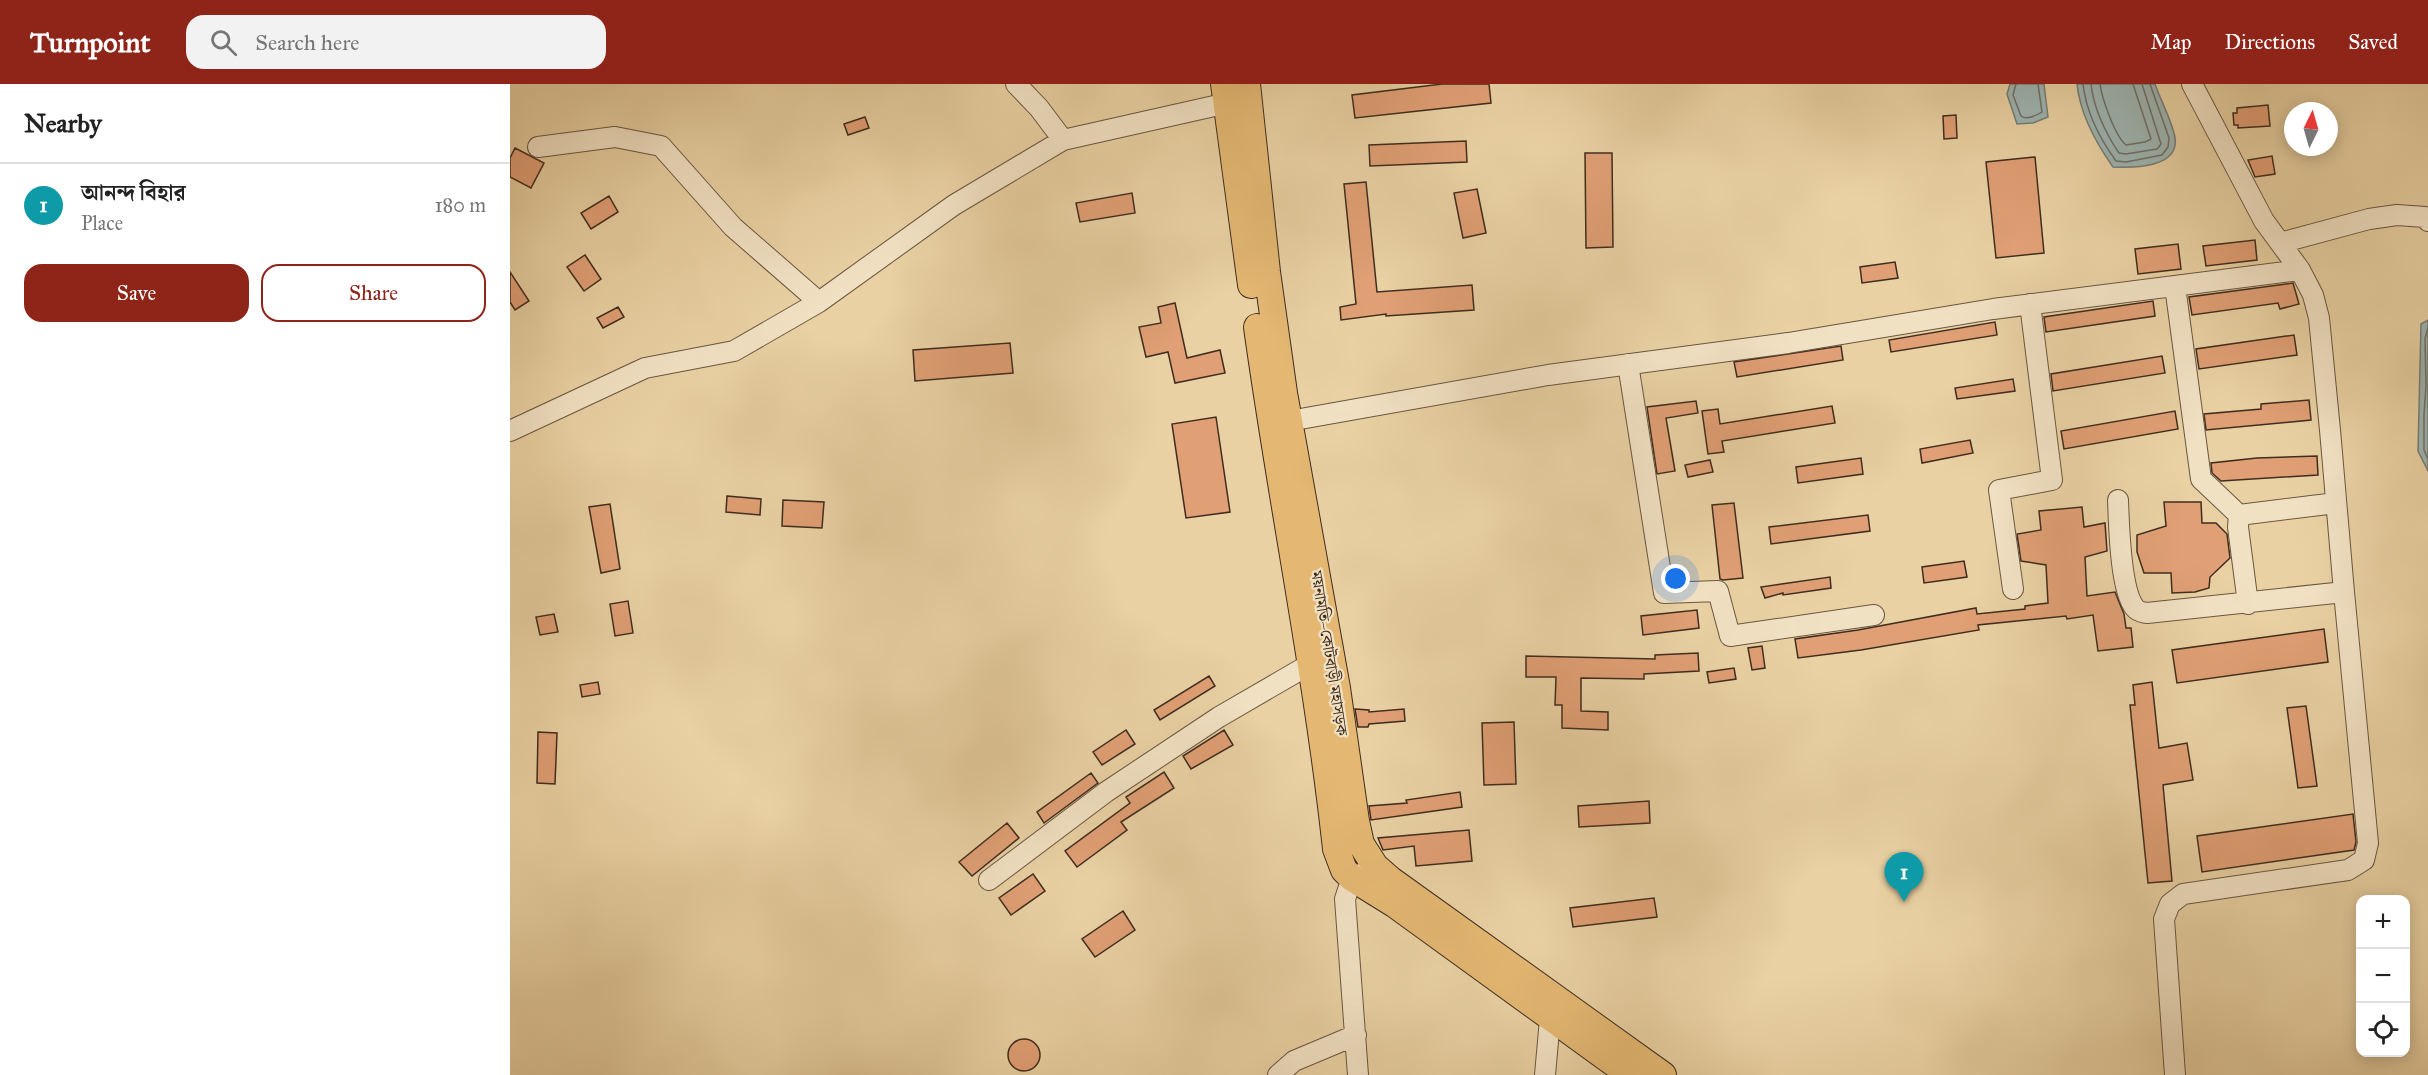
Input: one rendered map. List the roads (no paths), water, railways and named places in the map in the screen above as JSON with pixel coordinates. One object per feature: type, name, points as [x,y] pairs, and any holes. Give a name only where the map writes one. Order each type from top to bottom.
[{"type":"main road","name":"ময়নামতি–কোটবাড়ী মহাসড়ক","points":[[1236,92],[1267,272],[1289,421],[1337,688],[1361,844],[1375,866],[1391,880],[1557,1012],[1630,1075]]},
{"type":"main road","name":"ময়নামতি–কোটবাড়ী মহাসড়ক","points":[[1236,92],[1270,425],[1312,663],[1336,849],[1344,870],[1352,878],[1557,1012],[1663,1075]]},
{"type":"street","points":[[1016,84],[1039,108],[1063,140]]},
{"type":"street","points":[[2175,1075],[2164,919],[2169,904],[2183,894],[2348,870],[2364,860],[2368,843],[2319,318],[2313,295],[2300,270],[2264,220],[2192,84]]},
{"type":"street","points":[[510,431],[645,368],[734,351],[819,302],[954,205],[1063,140],[1236,92]]},
{"type":"street","points":[[538,147],[615,137],[661,146],[733,227],[819,302]]},
{"type":"street","points":[[2280,243],[2369,219],[2397,215],[2425,217],[2428,221]]},
{"type":"street","points":[[1289,421],[1548,375],[1788,343],[2031,304],[2300,270]]},
{"type":"street","points":[[2175,285],[2201,479],[2239,515]]},
{"type":"street","points":[[2013,590],[1999,490],[2052,480],[2031,304]]},
{"type":"street","points":[[1628,364],[1664,593],[1718,591],[1730,636],[1874,615]]},
{"type":"street","points":[[2118,500],[2125,585],[2133,606],[2138,611],[2148,613],[2248,604],[2344,592]]},
{"type":"street","points":[[2239,515],[2336,503]]},
{"type":"street","points":[[2239,515],[2238,527],[2248,604]]},
{"type":"street","points":[[989,880],[1106,792],[1219,717],[1312,663]]},
{"type":"street","points":[[1359,1075],[1345,899],[1352,878],[1375,866]]},
{"type":"street","points":[[1545,1075],[1557,1012]]},
{"type":"street","points":[[1278,1075],[1294,1061],[1356,1035]]},
{"type":"water","points":[[2010,84],[2044,84],[2048,117],[2033,123],[2017,124],[2007,94]]},
{"type":"water","points":[[2077,84],[2155,84],[2175,137],[2175,147],[2170,155],[2153,164],[2113,167],[2090,128]]},
{"type":"water","points":[[2428,320],[2428,471],[2418,451],[2421,324]]},
{"type":"place","name":"আনন্দ বিহার","points":[[1904,902]]}]
